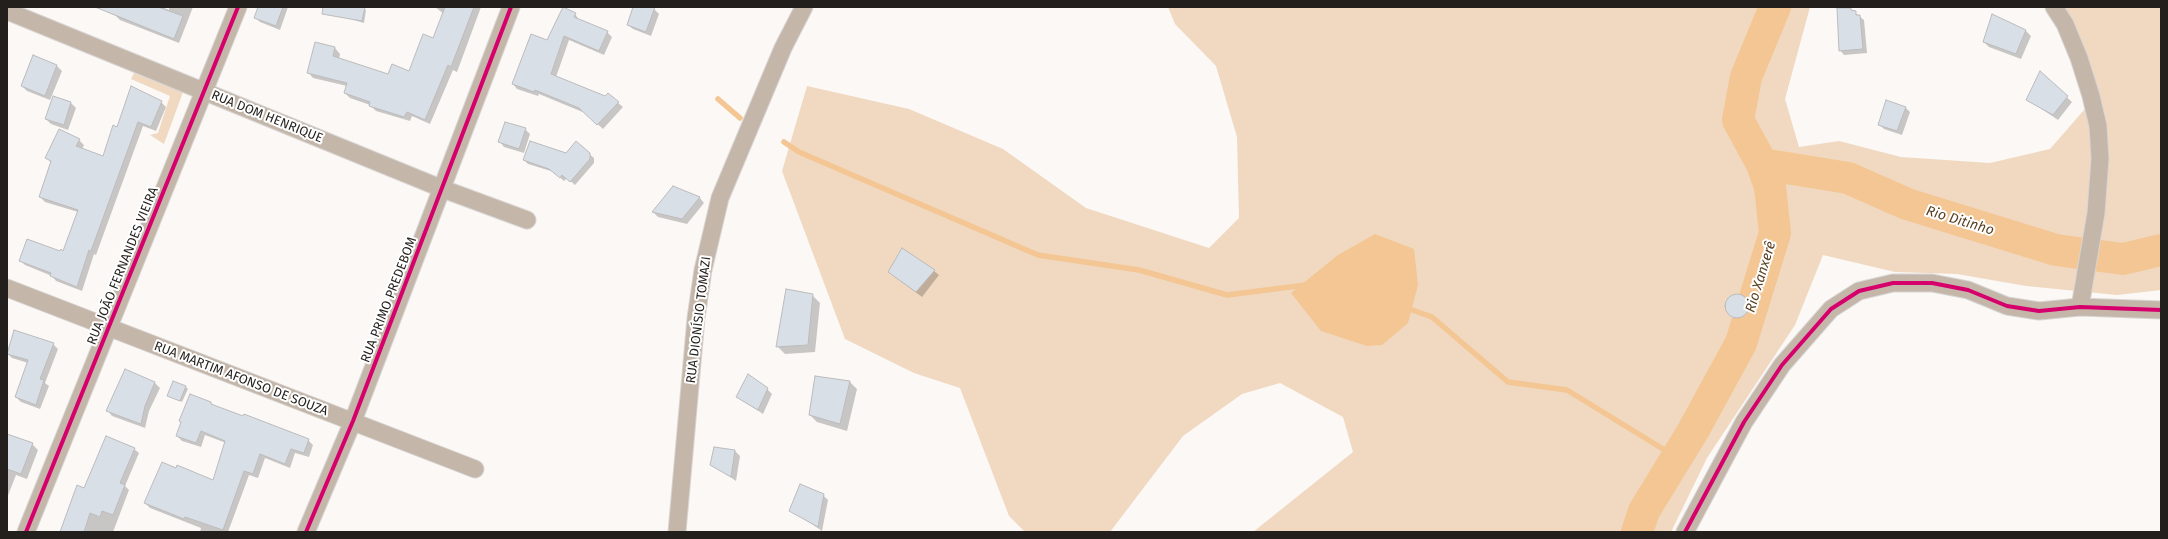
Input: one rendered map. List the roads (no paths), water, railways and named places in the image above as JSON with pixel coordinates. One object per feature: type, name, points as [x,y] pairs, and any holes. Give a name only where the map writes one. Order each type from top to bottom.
[{"type":"street","name":"RUA JOÃO FERNANDES VIEIRA","points":[[26,532],[238,7]]},
{"type":"street","name":"RUA PRIMO PREDEBOM","points":[[306,532],[353,421],[443,189],[511,7]]},
{"type":"street","name":"RUA DIONÍSIO TOMAZI","points":[[677,532],[696,318],[703,270],[720,198],[783,48],[804,7]]},
{"type":"street","points":[[2054,7],[2079,58],[2091,96],[2098,126],[2100,159],[2096,213],[2080,307]]},
{"type":"street","name":"RUA DOM HENRIQUE","points":[[7,11],[443,189],[527,220]]},
{"type":"street","points":[[1685,532],[1744,422],[1782,366],[1831,309],[1859,291],[1893,283],[1932,283],[1968,290],[2008,306],[2039,311],[2080,307],[2161,310]]},
{"type":"street","name":"RUA MARTIM AFONSO DE SOUZA","points":[[7,288],[109,329],[353,421],[475,469]]},
{"type":"waterway","name":"Rio Xanxerê","points":[[1637,532],[1644,511],[1693,431],[1741,343],[1775,233],[1770,187],[1762,164],[1738,120],[1746,77],[1775,7]]},
{"type":"waterway","points":[[718,99],[740,118]]},
{"type":"waterway","points":[[784,142],[799,152],[1038,255],[1139,270],[1227,295],[1306,285]]},
{"type":"waterway","name":"Rio Ditinho","points":[[1762,164],[1848,178],[1907,204],[2056,250],[2123,259],[2161,250]]},
{"type":"waterway","points":[[1404,307],[1432,317],[1508,382],[1567,390],[1676,457]]}]
